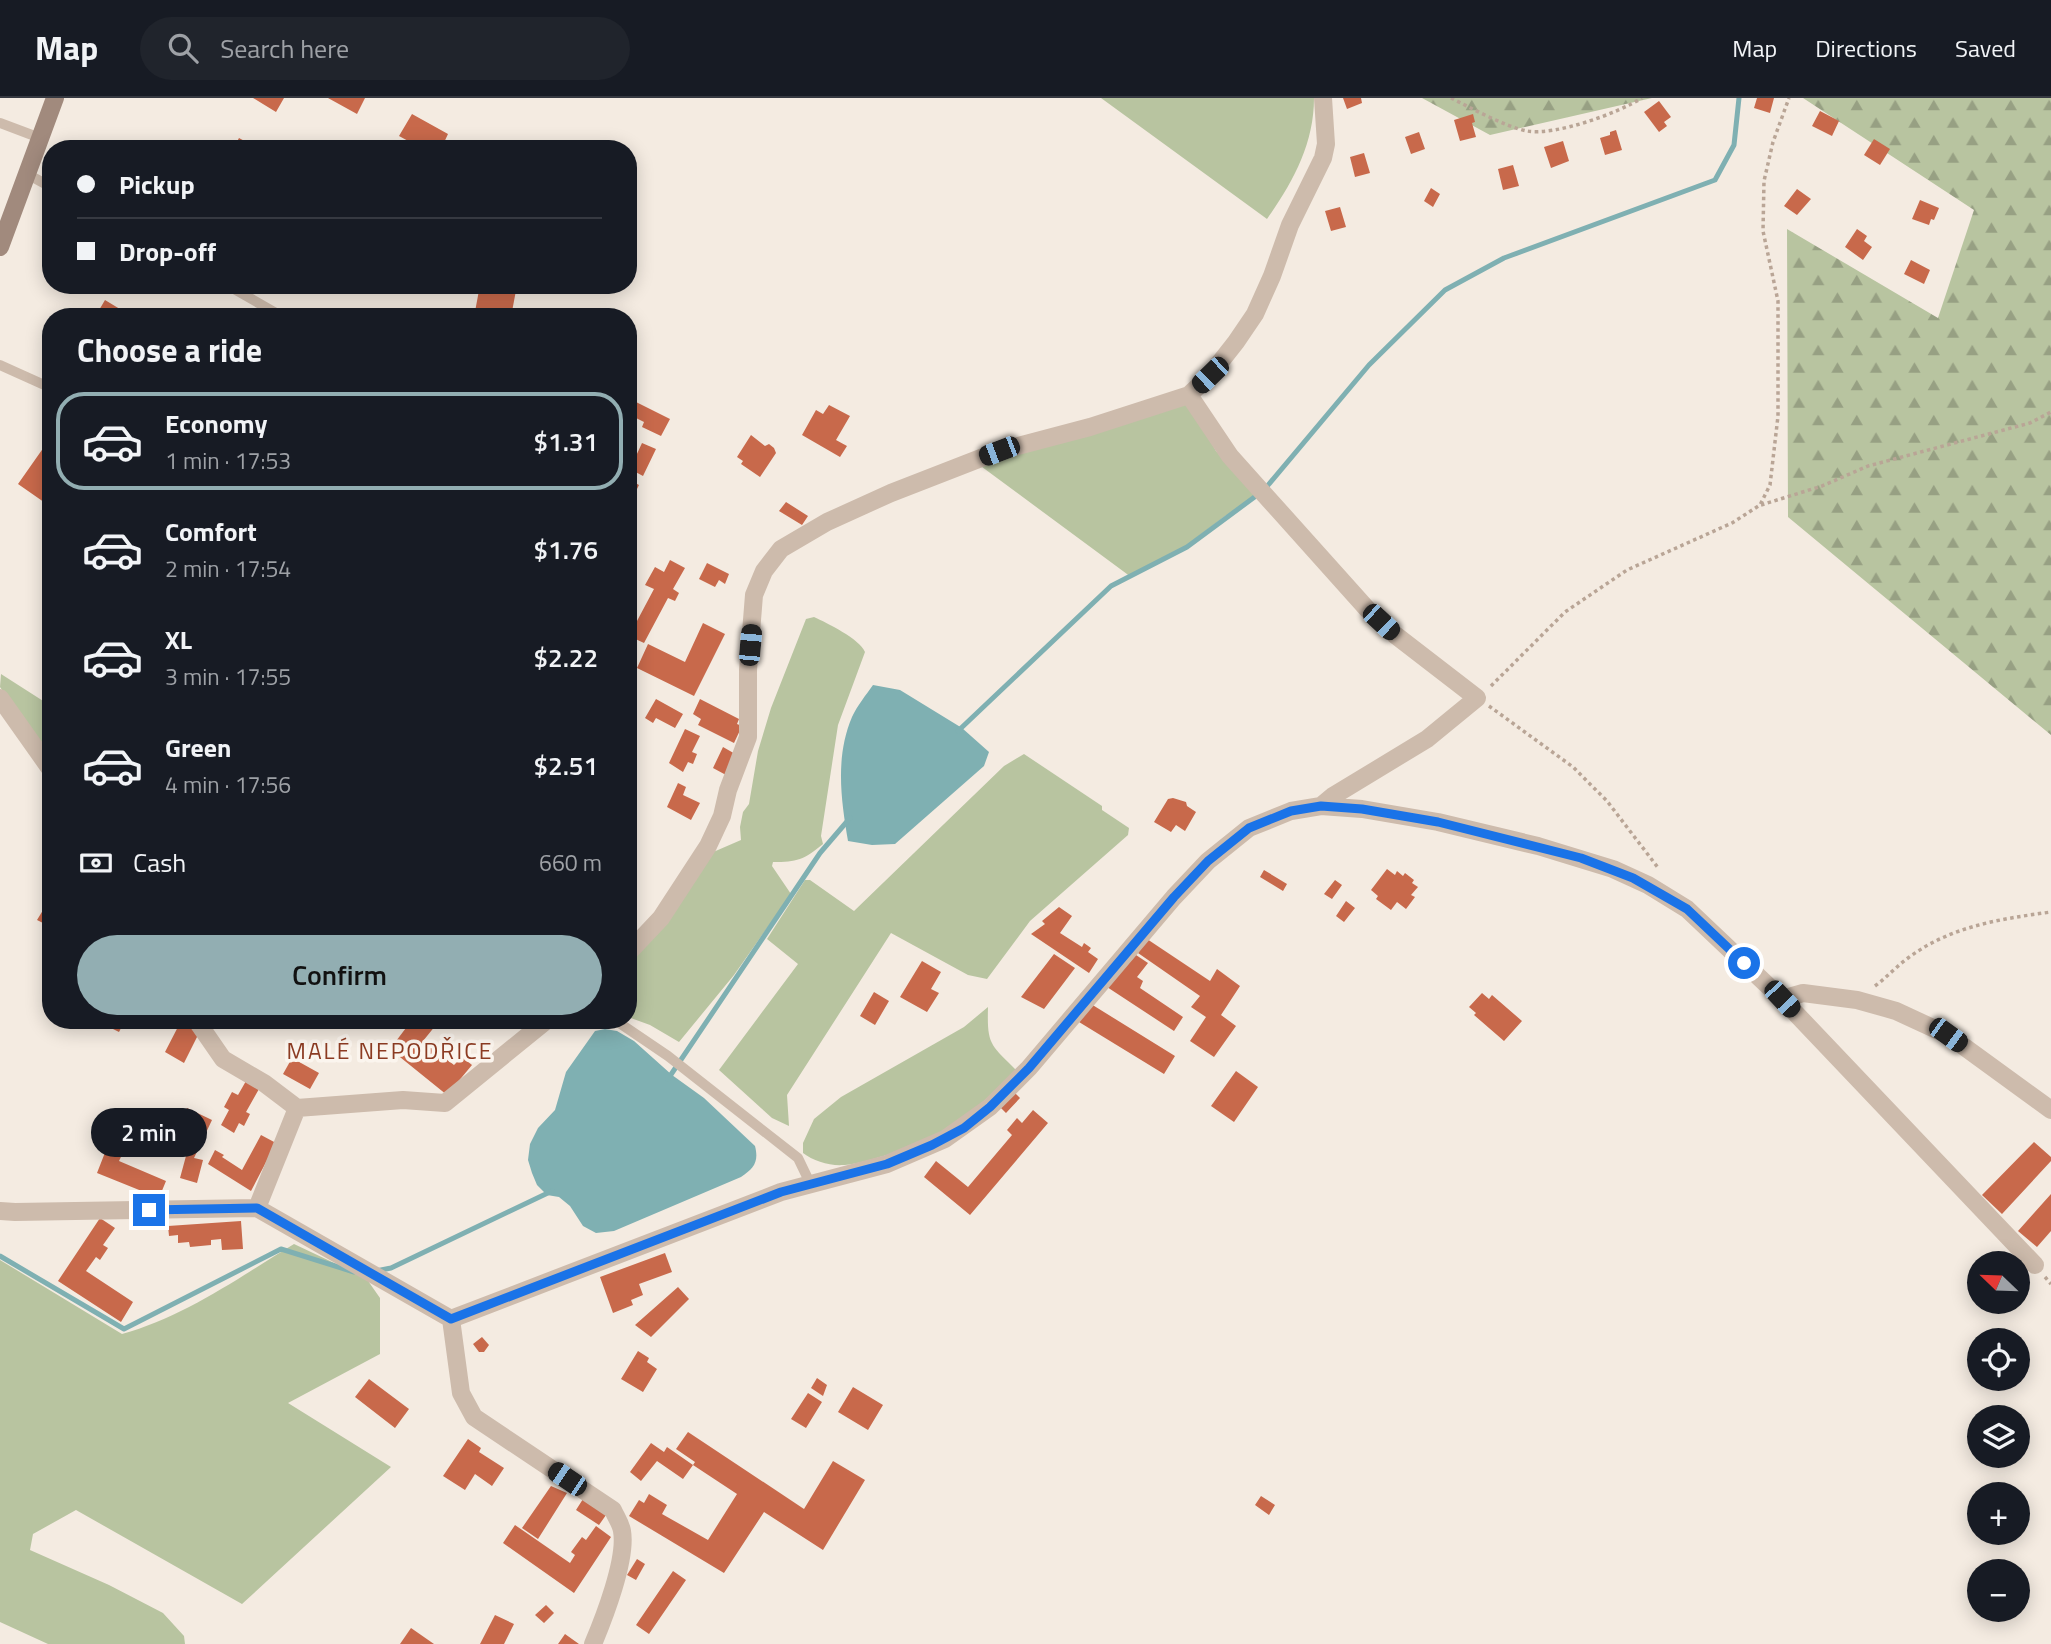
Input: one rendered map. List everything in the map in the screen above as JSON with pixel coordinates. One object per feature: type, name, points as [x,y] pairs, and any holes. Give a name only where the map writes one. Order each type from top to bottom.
[{"type":"main road","points":[[0,247],[55,98]]},
{"type":"street","points":[[637,943],[661,918],[708,846],[722,816],[727,790],[748,737],[748,670],[754,595],[764,571],[781,549],[848,512],[987,456],[1189,395],[1210,375],[1236,342],[1261,302],[1290,225],[1324,158],[1326,144],[1323,98]]},
{"type":"street","points":[[1189,395],[1230,456],[1361,602],[1394,634],[1477,698],[1427,739],[1321,806]]},
{"type":"street","points":[[0,698],[42,757]]},
{"type":"street","points":[[451,1319],[810,1183],[887,1164],[964,1128],[990,1107],[1029,1068],[1174,897],[1208,861],[1249,828],[1291,811],[1321,806],[1362,809],[1438,822],[1538,846],[1613,869],[1640,881],[1687,909],[1782,999],[2035,1265]]},
{"type":"street","points":[[1782,999],[1803,993],[1857,1000],[1896,1011],[1948,1035],[2051,1110]]},
{"type":"street","points":[[202,1029],[223,1059],[264,1083],[297,1108],[403,1100],[445,1103],[536,1029]]},
{"type":"street","points":[[257,1208],[297,1108]]},
{"type":"street","points":[[0,1211],[15,1213],[257,1208],[451,1319]]},
{"type":"street","points":[[451,1319],[461,1393],[474,1417],[614,1510],[622,1531],[622,1556],[604,1619],[593,1644]]},
{"type":"lane","points":[[0,123],[40,138]]},
{"type":"lane","points":[[27,174],[42,182]]},
{"type":"lane","points":[[243,294],[267,308]]},
{"type":"lane","points":[[0,365],[42,384]]},
{"type":"lane","points":[[628,1029],[668,1056],[798,1158],[810,1183]]},
{"type":"path","points":[[1451,98],[1526,131],[1548,131],[1623,110],[1643,98]]},
{"type":"path","points":[[1760,505],[1770,485],[1778,416],[1778,301],[1763,231],[1764,181],[1773,142],[1788,98]]},
{"type":"path","points":[[1660,871],[1607,801],[1573,767],[1477,698],[1565,612],[1627,570],[1732,523],[1760,505],[1822,486],[1868,466],[2030,423],[2051,412]]},
{"type":"path","points":[[1857,1000],[1908,958],[1945,935],[1996,919],[2051,912]]},
{"type":"green space","points":[[1101,98],[1314,98],[1306,147],[1293,177],[1267,219]]},
{"type":"green space","points":[[1422,98],[1652,98],[1490,135]]},
{"type":"green space","points":[[1803,98],[2051,98],[2051,735],[1788,517],[1787,229],[1938,318],[1974,210]]},
{"type":"green space","points":[[1178,401],[1190,405],[1216,451],[1259,496],[1225,516],[1183,548],[1131,577],[978,464]]},
{"type":"green space","points":[[814,617],[835,627],[865,652],[838,725],[821,836],[823,844],[800,859],[773,862],[772,866],[791,894],[734,975],[679,1042],[637,1020],[637,954],[662,927],[711,853],[741,840],[740,827],[743,812],[749,804],[758,751],[771,708],[806,619]]},
{"type":"green space","points":[[1,674],[42,700],[42,750],[0,687]]},
{"type":"green space","points":[[1024,754],[1102,806],[1102,810],[1129,828],[1128,835],[1030,921],[987,979],[968,975],[891,933],[787,1095],[789,1126],[772,1118],[719,1070],[798,964],[767,939],[805,880],[810,880],[854,911],[1004,766]]},
{"type":"green space","points":[[988,1007],[988,1029],[992,1043],[1016,1070],[965,1117],[926,1141],[852,1164],[833,1165],[817,1161],[803,1153],[803,1143],[814,1119],[841,1097],[964,1027]]},
{"type":"green space","points":[[294,1244],[366,1278],[380,1298],[380,1354],[288,1403],[391,1467],[242,1604],[76,1510],[33,1534],[30,1550],[109,1585],[163,1613],[184,1636],[185,1644],[48,1644],[0,1622],[0,1260],[122,1334],[145,1327],[189,1307]]},
{"type":"water","points":[[873,685],[900,690],[962,728],[989,752],[984,766],[895,844],[872,845],[848,841],[843,810],[843,747],[854,713]]},
{"type":"water","points":[[595,1031],[617,1031],[634,1041],[672,1075],[704,1098],[755,1146],[756,1160],[741,1177],[614,1231],[596,1233],[583,1226],[570,1206],[559,1197],[547,1195],[537,1185],[528,1160],[530,1144],[538,1128],[555,1110],[566,1072]]},
{"type":"building","points":[[253,98],[284,98],[276,112]]},
{"type":"building","points":[[328,98],[365,98],[357,114]]},
{"type":"building","points":[[1343,98],[1361,98],[1362,103],[1347,109]]},
{"type":"building","points":[[1757,98],[1774,98],[1770,113],[1754,108]]},
{"type":"building","points":[[1659,101],[1671,117],[1664,122],[1667,126],[1659,132],[1644,112]]},
{"type":"building","points":[[1820,111],[1839,121],[1832,136],[1812,126]]},
{"type":"building","points":[[412,114],[448,134],[445,140],[406,140],[399,136]]},
{"type":"building","points":[[1473,114],[1475,122],[1472,123],[1476,137],[1460,141],[1454,120]]},
{"type":"building","points":[[1616,130],[1622,150],[1605,155],[1600,138]]},
{"type":"building","points":[[1419,132],[1425,149],[1411,154],[1405,137]]},
{"type":"building","points":[[1874,139],[1890,149],[1880,165],[1864,155]]},
{"type":"building","points":[[1563,141],[1569,161],[1551,168],[1544,147]]},
{"type":"building","points":[[1364,153],[1370,173],[1355,177],[1350,157]]},
{"type":"building","points":[[1513,165],[1519,186],[1503,190],[1498,169]]},
{"type":"building","points":[[1431,188],[1440,194],[1433,207],[1424,201]]},
{"type":"building","points":[[1797,189],[1811,199],[1797,215],[1784,206]]},
{"type":"building","points":[[1920,200],[1939,208],[1929,225],[1912,219]]},
{"type":"building","points":[[1340,207],[1346,227],[1331,231],[1325,211]]},
{"type":"building","points":[[1857,229],[1867,236],[1864,241],[1872,247],[1863,260],[1845,247]]},
{"type":"building","points":[[1911,260],[1930,270],[1924,284],[1904,274]]},
{"type":"building","points":[[478,294],[515,294],[513,308],[476,308]]},
{"type":"building","points":[[105,300],[118,308],[100,308]]},
{"type":"building","points":[[637,402],[670,419],[661,436],[642,427],[644,422],[637,418]]},
{"type":"building","points":[[829,405],[850,416],[836,440],[847,446],[840,457],[802,435],[816,410],[823,414]]},
{"type":"building","points":[[751,435],[765,446],[769,444],[776,453],[760,477],[741,464],[743,461],[737,457]]},
{"type":"building","points":[[642,443],[656,449],[643,476],[637,473],[637,454]]},
{"type":"building","points":[[42,450],[42,501],[18,484]]},
{"type":"building","points":[[786,502],[808,516],[802,525],[779,511]]},
{"type":"building","points":[[670,560],[685,568],[673,589],[679,593],[675,601],[668,598],[644,643],[637,640],[637,621],[654,589],[645,585],[655,567],[664,572]]},
{"type":"building","points":[[707,563],[729,574],[725,584],[719,580],[715,587],[699,579]]},
{"type":"building","points":[[703,623],[725,634],[694,696],[637,668],[648,644],[685,662]]},
{"type":"building","points":[[656,699],[683,714],[675,728],[656,718],[653,723],[645,718]]},
{"type":"building","points":[[700,699],[739,719],[737,724],[742,726],[734,743],[698,725],[701,719],[693,714]]},
{"type":"building","points":[[685,729],[700,736],[692,752],[697,754],[693,764],[688,762],[683,772],[669,763]]},
{"type":"building","points":[[723,747],[737,755],[726,775],[713,768]]},
{"type":"building","points":[[678,783],[686,787],[683,795],[700,803],[691,820],[667,807]]},
{"type":"building","points":[[1168,799],[1186,802],[1187,806],[1196,812],[1185,831],[1176,825],[1171,832],[1154,822]]},
{"type":"building","points":[[1387,869],[1395,875],[1397,871],[1403,876],[1405,873],[1418,887],[1411,895],[1415,897],[1406,909],[1397,902],[1391,910],[1376,899],[1378,896],[1371,890]]},
{"type":"building","points":[[1264,870],[1287,884],[1283,891],[1260,877]]},
{"type":"building","points":[[1335,880],[1342,885],[1332,899],[1324,894]]},
{"type":"building","points":[[1346,901],[1355,908],[1344,922],[1336,916]]},
{"type":"building","points":[[1059,907],[1072,916],[1060,933],[1082,947],[1084,943],[1091,948],[1088,952],[1098,959],[1089,973],[1031,934],[1045,924],[1042,921]]},
{"type":"building","points":[[1147,939],[1210,981],[1217,969],[1240,986],[1221,1015],[1236,1026],[1214,1057],[1190,1041],[1206,1017],[1191,1007],[1200,996],[1138,953]]},
{"type":"building","points":[[1054,954],[1075,968],[1044,1009],[1021,997]]},
{"type":"building","points":[[1136,955],[1148,963],[1137,977],[1143,981],[1140,988],[1183,1017],[1174,1031],[1107,987]]},
{"type":"building","points":[[922,961],[941,972],[931,989],[939,993],[927,1012],[900,997]]},
{"type":"building","points":[[874,992],[889,1001],[875,1025],[860,1016]]},
{"type":"building","points":[[1482,993],[1489,999],[1492,995],[1522,1021],[1504,1041],[1474,1015],[1476,1013],[1469,1007]]},
{"type":"building","points":[[1091,1004],[1175,1056],[1164,1074],[1079,1022]]},
{"type":"building","points":[[177,1029],[200,1031],[184,1063],[165,1052]]},
{"type":"building","points":[[405,1029],[433,1029],[423,1041],[454,1065],[462,1057],[472,1065],[447,1095],[390,1049]]},
{"type":"building","points":[[292,1058],[319,1073],[310,1089],[283,1074]]},
{"type":"building","points":[[1236,1071],[1258,1087],[1234,1122],[1211,1106]]},
{"type":"building","points":[[246,1081],[259,1089],[246,1112],[250,1114],[244,1126],[239,1123],[234,1133],[221,1125],[229,1110],[224,1107],[232,1092],[238,1095]]},
{"type":"building","points":[[1015,1093],[1020,1098],[1006,1113],[1000,1107]]},
{"type":"building","points":[[187,1108],[212,1120],[194,1158],[203,1160],[197,1183],[180,1178],[186,1156],[166,1151]]},
{"type":"building","points":[[1033,1110],[1048,1123],[970,1215],[924,1177],[936,1161],[968,1187],[1012,1135],[1007,1130],[1017,1118],[1022,1123]]},
{"type":"building","points":[[115,1127],[131,1136],[119,1161],[166,1181],[159,1198],[97,1173]]},
{"type":"building","points":[[261,1135],[276,1143],[251,1191],[208,1164],[215,1150],[242,1170]]},
{"type":"building","points":[[2034,1142],[2051,1157],[2051,1161],[2002,1214],[1982,1195]]},
{"type":"building","points":[[2051,1194],[2051,1231],[2037,1247],[2018,1231]]},
{"type":"building","points":[[100,1218],[115,1228],[103,1245],[108,1248],[100,1260],[96,1257],[86,1271],[133,1302],[121,1322],[58,1281]]},
{"type":"building","points":[[241,1221],[243,1249],[222,1250],[221,1239],[211,1240],[211,1245],[190,1247],[189,1242],[178,1243],[178,1235],[169,1236],[168,1226]]},
{"type":"building","points":[[665,1253],[672,1272],[639,1284],[643,1295],[631,1300],[633,1305],[613,1313],[600,1277]]},
{"type":"building","points":[[678,1287],[689,1299],[651,1337],[635,1325]]},
{"type":"building","points":[[482,1337],[489,1345],[484,1352],[479,1352],[473,1344]]},
{"type":"building","points":[[638,1351],[649,1358],[647,1362],[657,1369],[643,1392],[621,1379]]},
{"type":"building","points":[[817,1378],[827,1385],[823,1396],[811,1388]]},
{"type":"building","points":[[369,1379],[409,1409],[395,1428],[355,1397]]},
{"type":"building","points":[[853,1387],[883,1405],[868,1430],[838,1412]]},
{"type":"building","points":[[808,1393],[822,1402],[806,1428],[791,1419]]},
{"type":"building","points":[[688,1432],[804,1509],[833,1461],[865,1480],[823,1550],[764,1512],[724,1573],[629,1516],[639,1500],[644,1503],[649,1494],[667,1505],[662,1514],[708,1540],[737,1494],[693,1465],[695,1462],[676,1449]]},
{"type":"building","points":[[468,1439],[481,1448],[479,1452],[504,1468],[492,1486],[475,1474],[465,1490],[443,1476]]},
{"type":"building","points":[[651,1443],[664,1452],[667,1447],[693,1465],[683,1479],[657,1461],[641,1481],[630,1472]]},
{"type":"building","points":[[551,1486],[567,1493],[538,1539],[522,1528]]},
{"type":"building","points":[[1261,1496],[1275,1505],[1269,1515],[1255,1505]]},
{"type":"building","points":[[583,1499],[606,1515],[599,1525],[576,1510]]},
{"type":"building","points":[[515,1525],[570,1563],[575,1555],[571,1552],[582,1537],[586,1540],[596,1526],[611,1537],[574,1593],[503,1543]]},
{"type":"building","points":[[637,1559],[645,1564],[636,1580],[627,1575]]},
{"type":"building","points":[[673,1571],[686,1580],[649,1634],[636,1625]]},
{"type":"building","points":[[546,1605],[554,1613],[544,1623],[535,1615]]},
{"type":"building","points":[[495,1615],[514,1624],[504,1644],[480,1644]]},
{"type":"building","points":[[411,1628],[434,1644],[400,1644]]},
{"type":"building","points":[[565,1634],[579,1644],[558,1644]]},
{"type":"waterway","points":[[958,731],[1111,586],[1187,547],[1264,490],[1369,365],[1445,290],[1504,258],[1715,180],[1734,145],[1739,98]]},
{"type":"waterway","points":[[668,1079],[820,853],[850,818]]},
{"type":"waterway","points":[[376,1271],[391,1268],[552,1191]]},
{"type":"waterway","points":[[0,1256],[124,1329],[281,1249],[354,1272]]},
{"type":"district","name":"MALÉ NEPODŘICE","points":[[390,1050]]},
{"type":"route","points":[[149,1210],[257,1208],[451,1319],[781,1192],[887,1164],[964,1128],[990,1107],[1029,1068],[1174,897],[1208,861],[1249,828],[1291,811],[1321,806],[1362,809],[1438,822],[1538,846],[1613,869],[1687,909],[1744,963]]}]
